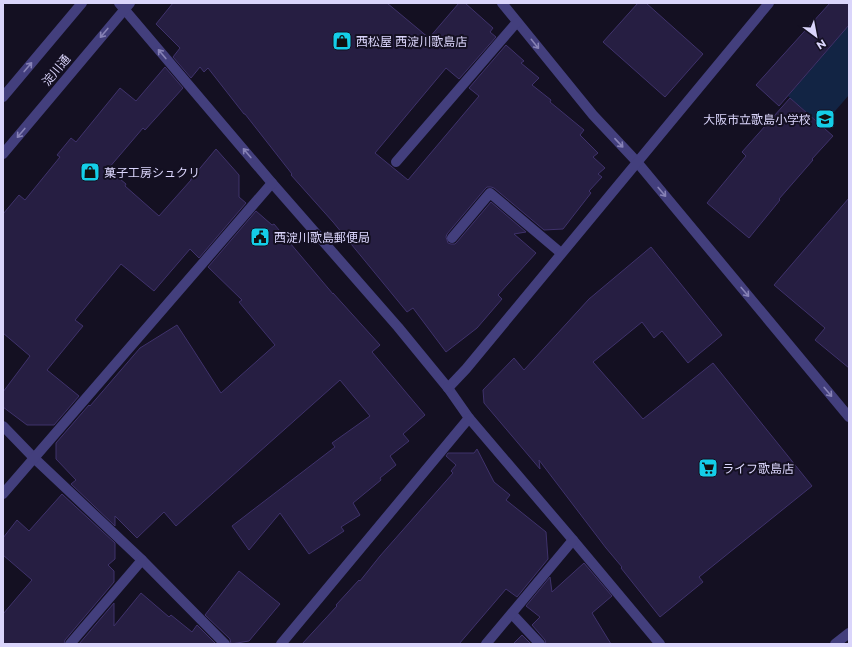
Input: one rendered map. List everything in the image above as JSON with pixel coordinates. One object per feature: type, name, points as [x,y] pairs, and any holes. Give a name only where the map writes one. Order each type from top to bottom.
[{"type":"street","name":"淀川通","points":[[3,97],[82,3]]},
{"type":"street","points":[[502,3],[593,115],[637,162],[849,417]]},
{"type":"street","points":[[448,388],[769,3]]},
{"type":"street","name":"淀川通","points":[[3,154],[124,5]]},
{"type":"street","points":[[124,5],[272,183],[398,327],[448,388],[469,418],[660,644]]},
{"type":"street","points":[[396,162],[517,22]]},
{"type":"street","points":[[3,494],[272,183]]},
{"type":"street","points":[[452,238],[490,193],[561,253]]},
{"type":"street","points":[[281,644],[469,418]]},
{"type":"street","points":[[3,426],[34,458],[142,560],[226,644]]},
{"type":"street","points":[[486,644],[573,540]]},
{"type":"street","points":[[70,644],[142,560]]},
{"type":"street","points":[[512,614],[540,644]]},
{"type":"street","points":[[835,644],[849,633]]},
{"type":"water","points":[[849,25],[849,95],[822,126],[788,96]]},
{"type":"building","points":[[173,3],[387,3],[429,38],[459,3],[465,3],[493,28],[490,32],[496,37],[459,79],[446,68],[375,153],[408,180],[479,96],[469,88],[506,45],[524,61],[521,63],[539,78],[532,85],[584,130],[580,135],[598,153],[593,157],[605,168],[598,174],[602,177],[589,191],[591,193],[563,229],[544,230],[494,188],[487,187],[485,189],[447,234],[446,237],[448,243],[455,244],[491,202],[526,232],[514,234],[536,253],[498,295],[502,299],[477,328],[446,352],[413,308],[407,312],[333,222],[291,175],[292,174],[208,68],[204,72],[200,67],[191,78],[173,57],[180,48],[156,24]]},
{"type":"building","points":[[638,3],[646,3],[703,54],[665,97],[603,42]]},
{"type":"building","points":[[830,3],[849,3],[849,25],[779,106],[756,85]]},
{"type":"building","points":[[165,67],[183,88],[145,130],[143,128],[108,169],[159,216],[216,149],[239,175],[239,197],[246,203],[199,258],[190,249],[154,291],[121,264],[75,320],[83,326],[47,370],[79,396],[54,425],[27,425],[3,407],[3,392],[30,356],[3,333],[3,214],[19,195],[25,200],[60,157],[57,155],[71,138],[76,142],[120,88],[136,101]]},
{"type":"building","points":[[790,98],[833,136],[779,199],[780,200],[749,238],[707,203],[746,156],[742,152]]},
{"type":"building","points":[[849,198],[849,368],[815,340],[825,328],[774,285]]},
{"type":"building","points":[[256,211],[272,225],[274,224],[333,294],[380,345],[372,352],[425,415],[403,434],[409,441],[390,456],[396,465],[380,478],[381,480],[353,503],[360,515],[341,527],[344,531],[309,554],[280,513],[249,550],[232,526],[335,447],[332,443],[370,416],[340,380],[176,526],[164,512],[137,538],[115,516],[115,526],[71,484],[76,480],[56,459],[56,443],[140,348],[177,325],[221,393],[275,345],[239,302],[242,300],[208,267]]},
{"type":"building","points":[[651,247],[722,335],[688,363],[662,331],[654,338],[642,322],[593,362],[643,419],[713,363],[812,486],[699,577],[703,582],[660,617],[539,460],[540,469],[484,403],[483,390],[514,358],[524,370],[589,299]]},
{"type":"building","points":[[477,449],[494,482],[510,495],[506,500],[546,532],[548,559],[517,597],[506,589],[459,644],[302,644],[359,580],[360,581],[453,473],[451,471],[456,465],[446,456],[448,453],[474,453]]},
{"type":"building","points":[[62,494],[115,543],[115,559],[108,565],[114,571],[114,582],[65,640],[64,644],[3,644],[3,614],[32,580],[3,555],[3,538],[17,520],[29,531]]},
{"type":"building","points":[[584,563],[612,596],[592,613],[611,644],[546,644],[545,640],[532,625],[540,617],[526,606],[550,577],[552,592]]},
{"type":"building","points":[[239,571],[280,604],[249,641],[231,644],[230,639],[205,615]]},
{"type":"building","points":[[141,593],[169,617],[171,615],[192,632],[197,625],[216,644],[79,644],[114,603],[114,626]]},
{"type":"building","points":[[522,635],[531,644],[513,644]]},
{"type":"place","name":"西松屋 西淀川歌島店","points":[[342,41]]},
{"type":"place","name":"大阪市立歌島小学校","points":[[825,119]]},
{"type":"place","name":"菓子工房シュクリ","points":[[90,172]]},
{"type":"place","name":"西淀川歌島郵便局","points":[[260,237]]},
{"type":"place","name":"ライフ歌島店","points":[[708,468]]}]
